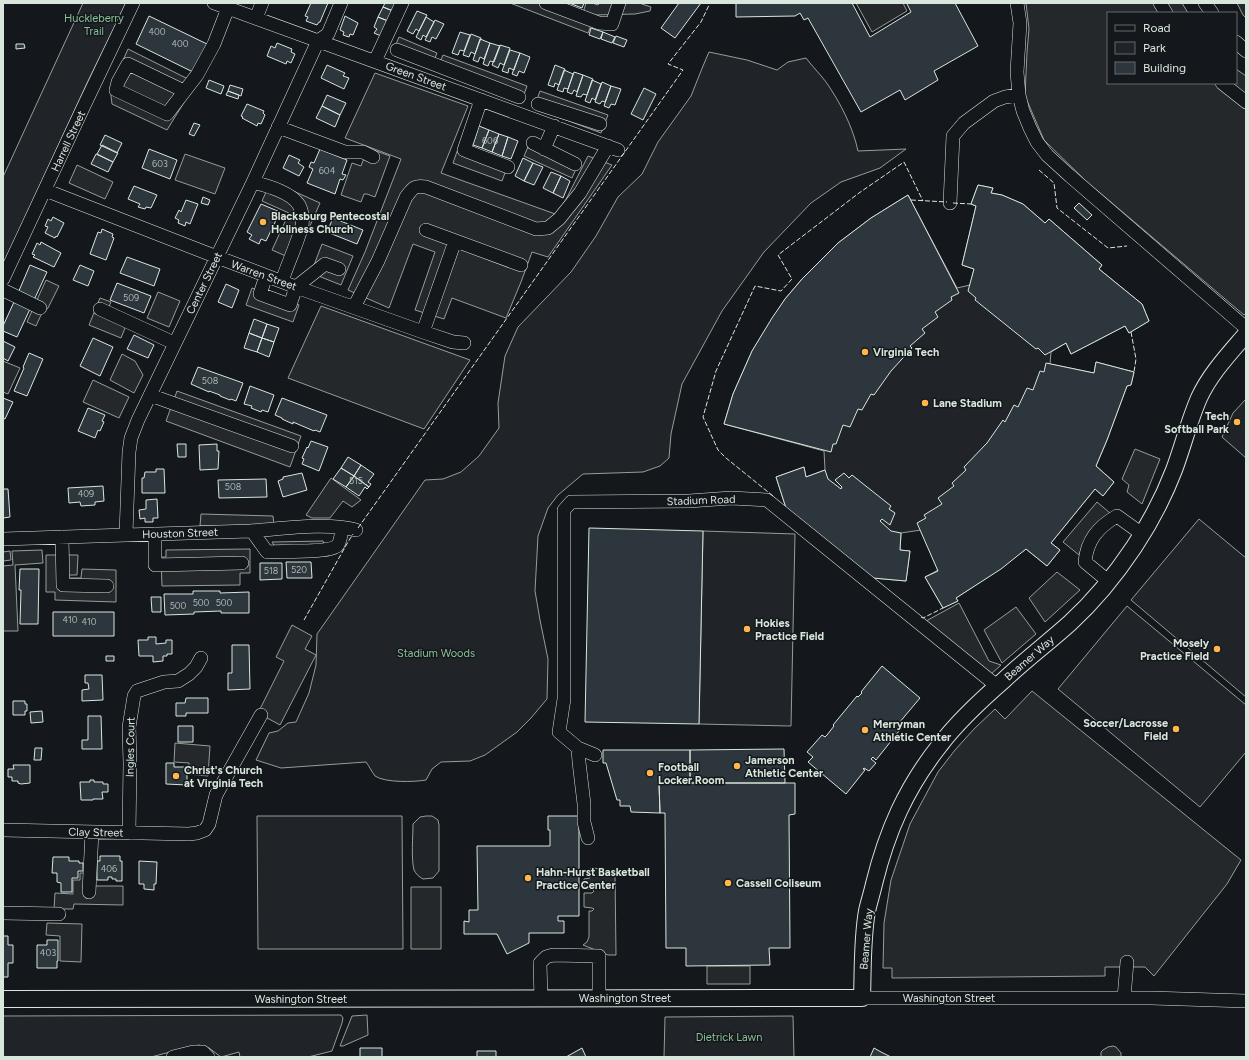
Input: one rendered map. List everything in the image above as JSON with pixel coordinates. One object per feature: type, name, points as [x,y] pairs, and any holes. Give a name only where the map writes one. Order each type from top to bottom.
[{"type":"main road","name":"Beamer Way","points":[[862,998],[867,911],[880,859],[895,818],[907,794],[940,744],[977,704],[1071,622],[1092,601],[1108,581],[1142,534],[1154,513],[1174,471],[1186,431],[1200,397],[1222,363],[1246,334]]},
{"type":"main road","name":"Washington Street","points":[[3,999],[862,998]]},
{"type":"street","name":"Harrell Street","points":[[3,279],[133,3]]},
{"type":"street","name":"Green Street","points":[[214,3],[613,148],[559,219],[548,228],[536,229],[426,187],[416,186],[406,198],[378,261],[354,307]]},
{"type":"street","points":[[256,18],[262,3]]},
{"type":"street","name":"Center Street","points":[[126,534],[128,466],[131,441],[138,420],[253,182],[318,41],[328,34],[341,3]]},
{"type":"street","points":[[375,61],[402,3]]},
{"type":"street","points":[[546,3],[599,23],[612,24],[619,3]]},
{"type":"street","points":[[1017,3],[1020,23],[1017,72],[1019,95],[1030,128],[1037,142],[1047,155],[1075,180],[1246,328]]},
{"type":"street","points":[[1160,3],[1165,12]]},
{"type":"street","points":[[1204,3],[1211,12]]},
{"type":"street","points":[[184,91],[128,64],[118,82],[116,90],[167,114],[197,75],[214,44],[228,8]]},
{"type":"street","points":[[1237,43],[1246,51]]},
{"type":"street","points":[[397,50],[518,97]]},
{"type":"street","points":[[420,78],[426,61]]},
{"type":"street","points":[[1223,84],[1246,102]]},
{"type":"street","points":[[497,88],[486,102],[464,150],[508,167]]},
{"type":"street","points":[[950,202],[953,136],[964,123],[994,101],[1005,97],[1019,95]]},
{"type":"street","points":[[538,104],[600,124]]},
{"type":"street","points":[[568,131],[573,115]]},
{"type":"street","points":[[554,126],[538,146],[575,164]]},
{"type":"street","points":[[278,127],[345,152],[363,152],[373,157]]},
{"type":"street","points":[[253,182],[290,196],[298,204],[302,213],[302,225],[282,281]]},
{"type":"street","name":"Warren Street","points":[[45,190],[296,287],[423,332],[453,342],[464,343]]},
{"type":"street","points":[[426,230],[521,265]]},
{"type":"street","points":[[423,332],[455,241]]},
{"type":"street","points":[[266,276],[260,294],[290,305],[296,287],[325,264],[339,269]]},
{"type":"street","points":[[3,290],[40,308]]},
{"type":"street","points":[[100,309],[174,343]]},
{"type":"street","points":[[150,395],[292,446]]},
{"type":"street","name":"Stadium Road","points":[[578,748],[558,732],[564,699],[564,510],[571,502],[689,501],[731,498],[767,500],[997,686]]},
{"type":"street","points":[[1108,581],[1085,562],[1091,539],[1105,523],[1116,516],[1142,534]]},
{"type":"street","name":"Houston Street","points":[[3,539],[317,527],[356,530]]},
{"type":"street","points":[[252,530],[267,552],[326,549],[337,545],[340,542],[342,528]]},
{"type":"street","points":[[155,534],[155,565],[242,563]]},
{"type":"street","points":[[62,537],[62,584],[107,586]]},
{"type":"street","name":"Ingles Court","points":[[129,833],[129,727],[134,696],[137,691],[164,682],[178,681],[189,674],[196,667],[201,658]]},
{"type":"street","name":"Clay Street","points":[[3,830],[188,834],[205,830],[209,824],[216,795],[261,715]]},
{"type":"street","points":[[588,838],[584,822],[584,804],[578,762],[578,748],[595,755]]},
{"type":"street","points":[[88,892],[92,832]]},
{"type":"street","points":[[3,913],[59,914]]},
{"type":"street","points":[[541,998],[540,963],[546,957],[553,955],[600,956],[599,998]]},
{"type":"street","points":[[1124,998],[1126,962]]},
{"type":"street","name":"Washington Street","points":[[862,998],[1189,998],[1246,1001]]},
{"type":"street","points":[[173,1057],[193,1052],[203,1052],[208,1057]]},
{"type":"green space","name":"Huckleberry Trail","points":[[83,3],[126,3],[87,83],[3,265],[3,177]]},
{"type":"green space","name":"Stadium Woods","points":[[709,52],[747,60],[777,70],[788,62],[806,58],[826,82],[841,106],[853,133],[858,151],[906,149],[880,168],[841,182],[811,203],[764,252],[722,311],[682,384],[671,434],[669,458],[660,466],[643,472],[583,474],[558,495],[548,508],[538,536],[535,591],[548,659],[547,699],[517,732],[485,755],[470,761],[441,762],[432,769],[426,780],[421,781],[386,780],[380,778],[375,776],[366,762],[281,768],[256,760],[269,733],[278,731],[288,723],[296,722],[309,693],[316,665],[317,634],[425,480],[443,479],[461,472],[479,456],[499,428],[498,403],[505,356],[518,327],[571,272],[596,236],[618,197],[642,174],[658,142],[691,96]]},
{"type":"green space","name":"Lane Stadium","points":[[978,185],[993,188],[991,193],[1002,195],[1023,204],[1045,223],[1049,219],[1102,265],[1099,269],[1142,304],[1149,321],[1129,333],[1125,326],[1071,354],[1066,343],[1051,352],[1050,364],[1094,373],[1096,362],[1134,372],[1131,385],[1127,386],[1096,466],[1114,482],[1103,496],[1095,489],[1051,543],[1060,550],[1047,566],[1026,549],[956,598],[958,601],[943,608],[925,577],[938,570],[921,530],[901,533],[900,550],[910,551],[906,581],[873,578],[786,508],[776,477],[804,467],[806,477],[825,470],[824,451],[724,424],[733,394],[752,351],[785,299],[802,279],[838,243],[871,218],[908,195],[957,288],[970,285],[974,269],[962,265],[976,206],[971,204]]},
{"type":"green space","name":"Tech Softball Park","points":[[1246,399],[1246,458],[1222,437],[1233,413]]},
{"type":"green space","name":"Mosely Practice Field","points":[[1199,519],[1246,558],[1246,697],[1131,600]]},
{"type":"green space","name":"Hokies Practice Field","points":[[703,531],[795,534],[791,726],[699,724]]},
{"type":"green space","name":"Soccer/Lacrosse Field","points":[[1127,606],[1246,705],[1246,752],[1200,807],[1058,689]]},
{"type":"green space","points":[[257,816],[402,816],[403,949],[258,949]]},
{"type":"green space","points":[[432,816],[438,820],[439,871],[433,878],[423,879],[416,873],[413,865],[413,824],[420,817]]},
{"type":"green space","points":[[341,1015],[343,1018],[342,1023],[332,1051],[308,1057],[240,1057],[239,1052],[221,1057],[209,1048],[199,1045],[151,1057],[3,1057],[3,1016]]},
{"type":"green space","points":[[367,1015],[368,1035],[340,1046],[352,1016]]},
{"type":"green space","name":"Dietrick Lawn","points":[[793,1016],[794,1057],[664,1057],[665,1017]]},
{"type":"shaded area","points":[[510,3],[556,3],[583,13],[586,3],[598,5],[600,3],[639,3],[651,7],[650,11],[635,14],[595,15],[588,33]]},
{"type":"shaded area","points":[[856,3],[903,3],[907,11],[872,32]]},
{"type":"shaded area","points":[[1026,3],[1182,3],[1187,12],[1107,12],[1107,84],[1237,84],[1237,70],[1246,76],[1246,313],[1244,315],[1086,181],[1044,140],[1025,96],[1029,29]]},
{"type":"shaded area","points":[[1237,3],[1246,3],[1246,18],[1243,15]]},
{"type":"shaded area","points":[[399,37],[437,53],[434,60],[441,60],[443,55],[527,86],[521,103],[392,54]]},
{"type":"shaded area","points":[[128,49],[196,83],[167,130],[112,104],[112,85]]},
{"type":"shaded area","points":[[375,73],[468,106],[441,173],[558,215],[588,156],[612,165],[548,257],[532,252],[506,318],[452,298],[444,319],[415,310],[435,252],[413,244],[389,308],[348,290],[365,252],[401,159],[345,138]]},
{"type":"shaded area","points":[[540,91],[608,115],[601,133],[534,108]]},
{"type":"shaded area","points":[[532,138],[580,160],[572,178],[524,156]]},
{"type":"shaded area","points":[[460,143],[509,162],[502,181],[453,163]]},
{"type":"shaded area","points":[[368,148],[390,156],[375,197],[364,194],[361,202],[341,195],[352,163],[361,166]]},
{"type":"shaded area","points":[[185,154],[225,168],[215,194],[175,180]]},
{"type":"shaded area","points":[[77,165],[113,182],[105,199],[69,183]]},
{"type":"shaded area","points":[[271,181],[320,203],[295,260],[272,250],[289,213],[262,201]]},
{"type":"shaded area","points":[[322,244],[353,256],[341,285],[311,273]]},
{"type":"shaded area","points":[[46,280],[59,286],[48,308],[41,315],[36,326],[27,322]]},
{"type":"shaded area","points":[[252,288],[299,305],[293,322],[246,305]]},
{"type":"shaded area","points":[[158,292],[180,301],[169,327],[147,318]]},
{"type":"shaded area","points":[[100,298],[111,302],[108,309],[129,318],[121,338],[89,325]]},
{"type":"shaded area","points":[[321,306],[470,360],[424,429],[288,378]]},
{"type":"shaded area","points":[[122,354],[135,361],[143,375],[134,393],[110,380]]},
{"type":"shaded area","points":[[3,361],[20,368],[8,394],[3,392]]},
{"type":"shaded area","points":[[93,380],[129,397],[119,418],[83,402]]},
{"type":"shaded area","points":[[177,391],[301,436],[290,467],[166,421]]},
{"type":"shaded area","points":[[1135,449],[1160,459],[1142,504],[1127,492],[1129,485],[1122,479]]},
{"type":"shaded area","points":[[331,478],[361,500],[352,507],[343,501],[330,518],[312,518],[306,515]]},
{"type":"shaded area","points":[[1097,502],[1110,513],[1102,519],[1082,547],[1079,555],[1063,542]]},
{"type":"shaded area","points":[[201,514],[273,516],[274,525],[200,526]]},
{"type":"shaded area","points":[[323,541],[329,556],[281,556],[272,542]]},
{"type":"shaded area","points":[[250,549],[250,573],[240,573],[240,585],[162,586],[161,557],[166,557],[166,550]]},
{"type":"shaded area","points":[[42,550],[43,563],[15,565],[18,631],[3,631],[3,566],[13,565],[12,551]]},
{"type":"shaded area","points":[[10,551],[11,560],[3,561],[3,552]]},
{"type":"shaded area","points":[[46,555],[78,555],[77,575],[69,575],[69,578],[81,578],[82,569],[116,570],[116,602],[55,600],[55,592],[46,592]]},
{"type":"shaded area","points":[[1057,572],[1080,590],[1045,622],[1029,598]]},
{"type":"shaded area","points":[[959,603],[989,661],[1001,665],[991,674],[926,621]]},
{"type":"shaded area","points":[[1016,607],[1036,634],[1002,663],[984,630]]},
{"type":"shaded area","points":[[292,625],[312,636],[305,649],[316,655],[280,725],[258,713],[284,661],[276,657]]},
{"type":"shaded area","points":[[1032,691],[1241,860],[1227,884],[1154,976],[1145,967],[1105,967],[1105,976],[892,978],[892,968],[883,968],[884,923],[891,880],[910,824],[938,772],[974,729],[995,709],[1005,719]]},
{"type":"shaded area","points":[[175,743],[210,746],[208,776],[188,774],[189,763],[174,762]]},
{"type":"shaded area","points":[[591,868],[604,869],[606,874],[615,874],[616,955],[608,955],[583,945],[587,942],[589,937],[589,911],[594,909],[584,907],[584,893],[592,893],[594,891],[592,889],[584,889],[584,879],[590,878],[586,874]]},
{"type":"shaded area","points":[[80,873],[93,873],[93,886],[123,886],[123,905],[74,904],[73,909],[54,909],[55,893],[73,894],[73,880],[80,880]]},
{"type":"shaded area","points":[[411,887],[441,887],[441,949],[411,949]]},
{"type":"shaded area","points":[[47,923],[82,924],[81,962],[60,961],[60,936],[46,935]]},
{"type":"shaded area","points":[[707,966],[750,966],[750,984],[707,984]]},
{"type":"shaded area","points":[[1113,1046],[1116,1047],[1121,1053],[1121,1057],[1101,1057],[1101,1052],[1103,1050]]},
{"type":"building","points":[[311,3],[328,3],[320,22],[317,25],[306,21],[308,17],[305,16]]},
{"type":"building","points":[[385,3],[396,3],[393,11],[383,7]]},
{"type":"building","points":[[569,3],[584,3],[582,8]]},
{"type":"building","points":[[679,3],[701,3],[675,38],[661,28]]},
{"type":"building","points":[[736,3],[852,3],[870,37],[911,12],[907,4],[908,3],[955,3],[978,46],[934,71],[938,80],[905,100],[900,90],[861,112],[808,18],[804,20],[800,13],[795,16],[736,17]]},
{"type":"building","points":[[383,7],[393,11],[388,21],[378,17]]},
{"type":"building","points":[[417,11],[427,15],[419,31],[416,29],[413,34],[407,31]]},
{"type":"building","points":[[149,16],[207,44],[193,72],[136,44]]},
{"type":"building","points":[[345,16],[358,23],[353,35],[350,34],[349,37],[343,35],[344,32],[340,30]]},
{"type":"building","points":[[378,17],[388,21],[381,36],[374,33],[377,29],[374,27]]},
{"type":"building","points":[[426,17],[434,22],[426,37],[423,35],[421,40],[416,37]]},
{"type":"building","points":[[435,20],[444,24],[436,39],[432,37],[430,42],[425,40]]},
{"type":"building","points":[[591,28],[603,32],[600,39],[589,35]]},
{"type":"building","points":[[460,32],[470,35],[464,51],[460,50],[458,55],[452,53]]},
{"type":"building","points":[[603,32],[615,37],[612,43],[601,39]]},
{"type":"building","points":[[471,34],[481,38],[475,54],[471,52],[469,57],[463,55]]},
{"type":"building","points":[[616,36],[627,40],[624,47],[613,43]]},
{"type":"building","points":[[480,39],[490,43],[484,59],[480,57],[478,62],[473,60]]},
{"type":"building","points":[[277,43],[292,49],[291,52],[295,54],[291,63],[287,61],[286,64],[267,56],[271,46],[275,48]]},
{"type":"building","points":[[490,43],[500,46],[494,62],[490,61],[488,66],[483,64]]},
{"type":"building","points":[[16,44],[24,44],[25,48],[16,49]]},
{"type":"building","points":[[500,45],[510,48],[504,65],[500,63],[498,68],[492,65]]},
{"type":"building","points":[[510,50],[520,53],[514,70],[509,68],[508,73],[502,71]]},
{"type":"building","points":[[520,53],[530,57],[524,73],[519,71],[517,76],[512,74]]},
{"type":"building","points":[[327,65],[345,73],[343,76],[349,78],[344,89],[321,78]]},
{"type":"building","points":[[555,65],[565,69],[559,85],[555,83],[554,87],[548,85]]},
{"type":"building","points":[[564,70],[573,74],[568,89],[564,88],[563,92],[557,90]]},
{"type":"building","points":[[574,72],[583,75],[577,92],[574,90],[572,94],[567,92]]},
{"type":"building","points":[[583,75],[593,79],[587,95],[583,94],[581,97],[576,96]]},
{"type":"building","points":[[209,80],[224,86],[221,94],[206,88]]},
{"type":"building","points":[[592,80],[601,84],[595,100],[592,98],[590,103],[585,101]]},
{"type":"building","points":[[602,82],[611,86],[605,102],[602,101],[600,104],[595,102]]},
{"type":"building","points":[[230,85],[243,89],[241,96],[228,91]]},
{"type":"building","points":[[611,86],[621,89],[615,105],[611,104],[609,108],[604,106]]},
{"type":"building","points":[[644,88],[656,94],[643,120],[631,114]]},
{"type":"building","points":[[228,91],[239,95],[238,99],[226,95]]},
{"type":"building","points":[[327,95],[346,103],[340,115],[322,106]]},
{"type":"building","points":[[247,104],[264,111],[263,113],[265,115],[261,124],[258,123],[257,126],[242,118],[243,117],[241,116]]},
{"type":"building","points":[[322,106],[340,115],[335,127],[316,118]]},
{"type":"building","points":[[194,123],[200,125],[194,136],[189,134]]},
{"type":"building","points":[[479,126],[489,130],[482,148],[473,145]]},
{"type":"building","points":[[489,130],[499,134],[492,152],[482,148]]},
{"type":"building","points":[[499,134],[508,137],[502,156],[492,152]]},
{"type":"building","points":[[105,135],[122,143],[117,153],[100,145]]},
{"type":"building","points":[[508,137],[518,141],[511,159],[502,156]]},
{"type":"building","points":[[102,145],[118,153],[113,162],[97,154]]},
{"type":"building","points":[[149,149],[177,160],[170,179],[142,168]]},
{"type":"building","points":[[320,149],[347,160],[342,174],[346,175],[343,180],[340,179],[335,194],[307,183],[313,169],[309,167],[311,162],[314,163]]},
{"type":"building","points":[[96,154],[113,162],[108,172],[91,164]]},
{"type":"building","points":[[289,155],[300,160],[298,163],[304,167],[299,176],[283,168]]},
{"type":"building","points":[[523,158],[533,163],[524,181],[515,176]]},
{"type":"building","points":[[533,163],[543,167],[534,185],[524,181]]},
{"type":"building","points":[[551,172],[561,176],[553,193],[543,188]]},
{"type":"building","points":[[561,176],[570,181],[563,198],[553,193]]},
{"type":"building","points":[[978,185],[993,188],[991,193],[1002,195],[1023,204],[1045,223],[1049,219],[1102,265],[1099,269],[1142,304],[1149,321],[1129,333],[1125,326],[1071,354],[1066,343],[1045,355],[1038,348],[1036,349],[975,300],[976,298],[968,291],[974,269],[962,265],[976,206],[971,204]]},
{"type":"building","points":[[134,186],[157,195],[151,208],[146,207],[145,209],[138,207],[140,204],[128,199]]},
{"type":"building","points":[[908,195],[959,293],[951,297],[952,300],[935,312],[938,317],[922,329],[925,333],[910,346],[912,348],[891,371],[874,395],[871,394],[862,410],[858,409],[850,427],[843,425],[836,444],[833,444],[831,452],[724,424],[733,394],[752,351],[785,299],[802,279],[838,243],[871,218]]},
{"type":"building","points":[[203,197],[210,200],[208,205],[201,203]]},
{"type":"building","points":[[186,200],[198,204],[190,224],[186,222],[185,226],[178,223],[179,220],[175,218],[179,210],[181,212]]},
{"type":"building","points":[[1079,203],[1092,215],[1087,220],[1074,208]]},
{"type":"building","name":"Blacksburg Pentecostal Holiness Church","points":[[261,204],[280,212],[266,241],[261,239],[259,244],[249,239],[252,235],[247,232]]},
{"type":"building","points":[[53,217],[64,223],[57,237],[56,236],[55,238],[45,233],[48,227],[45,226],[48,219],[51,221]]},
{"type":"building","points":[[333,218],[363,230],[357,244],[327,232]]},
{"type":"building","points":[[102,229],[113,234],[112,237],[114,238],[106,260],[90,254],[98,232],[101,233]]},
{"type":"building","points":[[41,242],[61,253],[54,267],[33,257],[35,255],[32,254],[37,243],[40,245]]},
{"type":"building","points":[[127,257],[160,269],[154,286],[120,273]]},
{"type":"building","points":[[30,265],[47,272],[34,300],[18,293]]},
{"type":"building","points":[[80,265],[94,271],[88,286],[73,280]]},
{"type":"building","points":[[117,283],[151,296],[144,313],[110,300]]},
{"type":"building","points":[[226,284],[239,290],[232,308],[218,302]]},
{"type":"building","points":[[14,302],[30,309],[17,337],[3,331],[3,326]]},
{"type":"building","points":[[254,319],[267,324],[262,338],[249,333]]},
{"type":"building","points":[[267,324],[279,328],[274,342],[262,338]]},
{"type":"building","points":[[249,333],[262,338],[257,352],[244,348]]},
{"type":"building","points":[[134,335],[154,345],[148,358],[127,349]]},
{"type":"building","points":[[93,338],[113,347],[100,376],[80,366]]},
{"type":"building","points":[[262,338],[274,342],[269,357],[257,352]]},
{"type":"building","points":[[3,341],[15,347],[8,361],[3,358]]},
{"type":"building","points":[[29,353],[43,359],[27,396],[14,391]]},
{"type":"building","points":[[1096,362],[1134,372],[1131,385],[1127,386],[1096,466],[1114,482],[1103,496],[1095,489],[1051,543],[1060,550],[1047,566],[1026,549],[1001,569],[956,598],[958,601],[943,608],[925,577],[938,571],[917,523],[926,518],[924,515],[942,504],[938,498],[954,486],[952,483],[966,470],[964,467],[987,443],[1003,420],[1005,422],[1014,405],[1018,407],[1027,388],[1033,390],[1040,371],[1044,372],[1046,363],[1094,373]]},
{"type":"building","points":[[198,367],[243,383],[236,401],[191,384]]},
{"type":"building","points":[[250,386],[274,395],[268,412],[262,410],[261,412],[251,408],[252,406],[244,404]]},
{"type":"building","points":[[3,398],[13,402],[5,419],[3,418]]},
{"type":"building","points":[[282,398],[327,415],[320,432],[293,422],[293,424],[275,415]]},
{"type":"building","points":[[88,408],[105,415],[102,421],[104,422],[100,431],[98,430],[95,438],[78,431]]},
{"type":"building","points":[[311,441],[328,447],[319,471],[302,464],[304,459],[302,458]]},
{"type":"building","points":[[177,444],[186,444],[186,457],[178,457]]},
{"type":"building","points":[[217,444],[217,451],[219,451],[218,469],[200,470],[199,445]]},
{"type":"building","points":[[348,457],[361,465],[354,476],[341,468]]},
{"type":"building","points":[[361,465],[374,474],[368,482],[371,484],[369,487],[354,476]]},
{"type":"building","points":[[804,467],[806,477],[825,470],[828,479],[841,489],[842,487],[835,480],[844,473],[849,478],[852,475],[891,506],[889,509],[895,513],[890,525],[882,519],[880,521],[891,531],[901,533],[900,550],[910,551],[906,581],[873,578],[786,508],[776,477]]},
{"type":"building","points":[[341,468],[354,476],[346,487],[333,479]]},
{"type":"building","points":[[156,469],[164,469],[165,493],[142,493],[142,478],[144,478],[145,472],[156,472]]},
{"type":"building","points":[[302,473],[307,490],[283,497],[278,481],[283,479],[283,477]]},
{"type":"building","points":[[354,476],[369,487],[367,489],[365,487],[359,496],[346,487]]},
{"type":"building","points":[[266,479],[267,497],[219,498],[218,480]]},
{"type":"building","points":[[103,486],[104,501],[95,502],[95,505],[81,506],[80,502],[69,503],[68,488]]},
{"type":"building","points":[[3,489],[8,489],[10,517],[3,518]]},
{"type":"building","points":[[157,499],[158,518],[153,518],[153,522],[145,522],[145,518],[140,519],[139,510],[146,509],[146,500]]},
{"type":"building","points":[[589,528],[703,531],[699,724],[585,722]]},
{"type":"building","points":[[286,562],[311,562],[312,578],[287,578]]},
{"type":"building","points":[[260,563],[282,563],[282,579],[260,580]]},
{"type":"building","points":[[20,569],[39,569],[38,624],[20,624]]},
{"type":"building","points":[[193,591],[220,591],[220,593],[249,592],[249,613],[221,613],[221,611],[165,615],[164,594],[193,594]]},
{"type":"building","points":[[151,597],[161,597],[161,612],[152,612]]},
{"type":"building","points":[[53,612],[114,612],[114,636],[53,636]]},
{"type":"building","points":[[148,637],[156,637],[156,644],[166,643],[166,640],[172,640],[172,654],[163,656],[163,661],[153,662],[153,656],[139,656],[138,640],[148,640]]},
{"type":"building","points":[[232,645],[249,645],[250,689],[228,690],[228,673],[232,673]]},
{"type":"building","points":[[106,656],[114,656],[114,661],[106,661]]},
{"type":"building","name":"Merryman Athletic Center","points":[[882,666],[920,698],[899,723],[903,726],[876,760],[873,757],[871,759],[876,763],[869,771],[864,768],[863,769],[865,770],[846,794],[808,762],[813,757],[807,752],[822,735],[825,737],[827,735],[834,726],[833,725],[857,696],[858,697],[862,693],[861,692]]},
{"type":"building","points":[[85,675],[102,675],[103,700],[82,701],[82,690],[89,689],[88,683],[85,683]]},
{"type":"building","points":[[186,698],[208,698],[208,713],[186,713],[186,716],[176,716],[176,703],[185,703]]},
{"type":"building","points":[[13,701],[25,701],[25,704],[27,704],[27,711],[25,711],[25,715],[13,715]]},
{"type":"building","points":[[42,711],[43,722],[31,723],[30,712]]},
{"type":"building","points":[[88,716],[101,716],[102,749],[82,749],[82,740],[88,740]]},
{"type":"building","points":[[178,726],[193,726],[193,742],[178,742]]},
{"type":"building","points":[[35,748],[42,748],[41,760],[34,760]]},
{"type":"building","name":"Jamerson Athletic Center","points":[[784,749],[785,783],[690,783],[690,750]]},
{"type":"building","name":"Football Locker Room","points":[[603,750],[690,750],[690,783],[659,783],[660,813],[631,812],[630,806],[620,806],[620,800],[617,800],[606,763],[603,763]]},
{"type":"building","name":"Christ's Church at Virginia Tech","points":[[166,763],[174,763],[174,767],[187,767],[187,785],[166,784]]},
{"type":"building","points":[[13,765],[30,765],[30,783],[21,784],[18,783],[18,781],[12,781],[12,777],[8,777],[8,769],[14,769]]},
{"type":"building","points":[[90,780],[108,784],[108,792],[102,792],[103,799],[81,800],[80,782],[90,782]]},
{"type":"building","name":"Cassell Coliseum","points":[[659,783],[795,783],[795,814],[789,815],[790,948],[769,948],[770,965],[686,966],[686,948],[666,948],[665,813],[660,813]]},
{"type":"building","name":"Hahn-Hurst Basketball Practice Center","points":[[548,816],[579,816],[579,916],[558,916],[558,921],[564,921],[564,933],[529,933],[529,943],[507,954],[497,934],[464,934],[464,921],[469,922],[469,910],[478,910],[477,846],[550,846]]},
{"type":"building","points":[[100,856],[120,856],[120,861],[122,861],[122,881],[116,881],[116,879],[112,879],[112,877],[108,877],[108,880],[97,880],[97,861],[100,861]]},
{"type":"building","points":[[53,857],[69,857],[69,861],[79,861],[79,863],[83,863],[83,871],[78,871],[78,878],[72,878],[72,892],[61,892],[61,883],[57,882],[57,873],[52,873]]},
{"type":"building","points":[[139,861],[157,862],[156,884],[154,884],[154,890],[144,889],[144,884],[139,884]]},
{"type":"building","points":[[3,936],[8,936],[8,945],[13,945],[13,963],[8,963],[8,977],[3,977]]},
{"type":"building","points":[[47,940],[58,940],[57,968],[37,968],[37,945],[47,945]]},
{"type":"building","points":[[360,1048],[382,1048],[382,1057],[360,1057]]},
{"type":"building","points":[[582,1048],[586,1057],[566,1057]]},
{"type":"building","points":[[874,1048],[881,1052],[891,1057],[870,1057]]},
{"type":"building","points":[[477,1051],[496,1051],[496,1057],[477,1057]]},
{"type":"fence","points":[[358,528],[683,70],[668,64],[701,22],[710,3]]},
{"type":"fence","points":[[773,496],[718,450],[703,417],[716,371],[755,286],[781,291],[792,279],[778,255],[859,193],[904,162],[923,201]]},
{"type":"fence","points":[[1039,170],[1054,183],[1057,208],[1108,248],[1127,246]]},
{"type":"fence","points":[[911,200],[947,202]]},
{"type":"fence","points":[[953,203],[971,204]]},
{"type":"fence","points":[[1131,332],[1136,359],[1134,372]]},
{"type":"fence","points":[[304,620],[353,534]]},
{"type":"fence","points":[[921,617],[923,618],[943,608]]},
{"type":"place","name":"Blacksburg Pentecostal Holiness Church","points":[[263,222]]},
{"type":"place","name":"Virginia Tech","points":[[865,352]]},
{"type":"place","name":"Lane Stadium","points":[[925,403]]},
{"type":"place","name":"Tech Softball Park","points":[[1237,422]]},
{"type":"place","name":"Hokies Practice Field","points":[[747,629]]},
{"type":"place","name":"Mosely Practice Field","points":[[1217,649]]},
{"type":"place","name":"Soccer/Lacrosse Field","points":[[1176,729]]},
{"type":"place","name":"Merryman Athletic Center","points":[[865,730]]},
{"type":"place","name":"Jamerson Athletic Center","points":[[737,766]]},
{"type":"place","name":"Football Locker Room","points":[[650,773]]},
{"type":"place","name":"Christ's Church at Virginia Tech","points":[[176,776]]},
{"type":"place","name":"Hahn-Hurst Basketball Practice Center","points":[[528,878]]},
{"type":"place","name":"Cassell Coliseum","points":[[728,883]]}]
